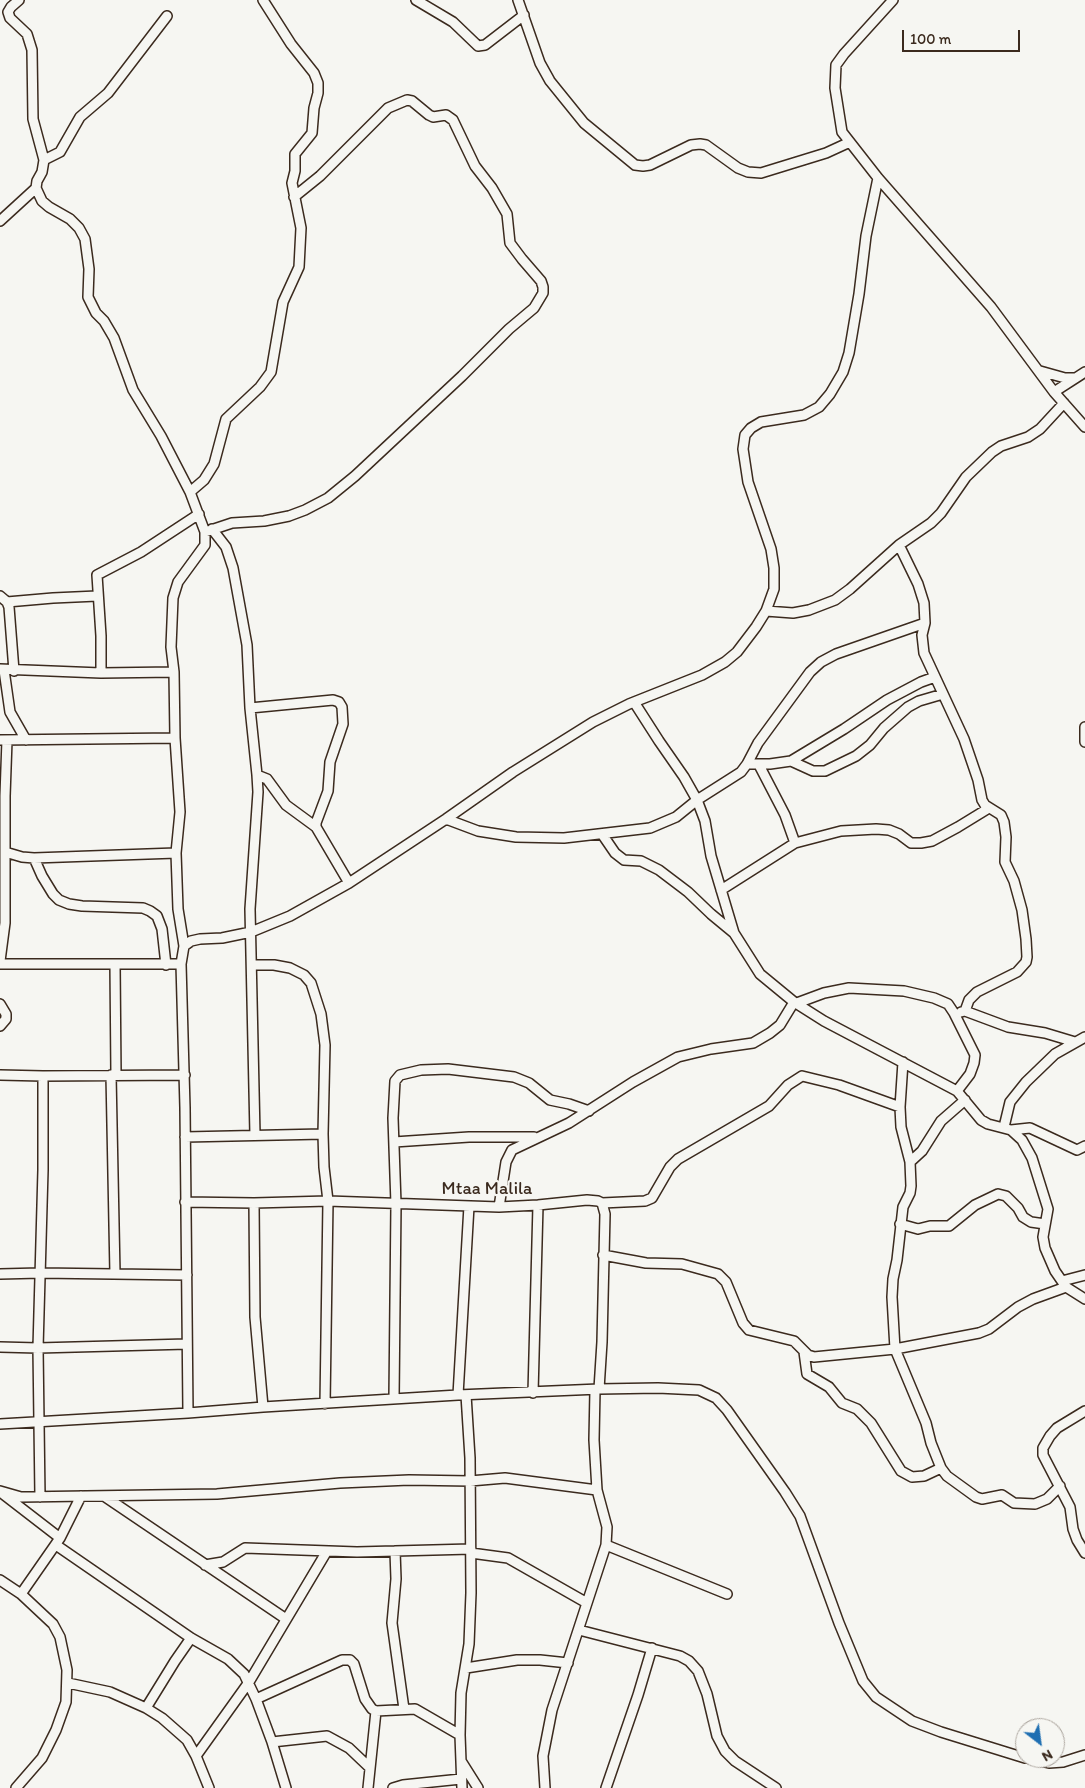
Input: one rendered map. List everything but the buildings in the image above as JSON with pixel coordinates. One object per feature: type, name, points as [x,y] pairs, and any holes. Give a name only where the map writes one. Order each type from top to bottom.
[{"type":"street","points":[[19,0],[8,12],[10,18],[26,34],[32,50],[33,119],[44,160],[36,188],[42,201],[70,219],[85,239],[89,270],[88,297],[96,314],[104,321],[114,338],[133,390],[161,436],[190,492],[199,514],[209,531],[226,548],[233,568],[246,645],[258,792],[250,909],[255,1135]]},
{"type":"street","points":[[190,492],[204,480],[214,464],[226,419],[260,387],[271,372],[283,302],[299,267],[301,228],[292,182],[295,171],[295,154],[312,133],[318,83],[314,73],[291,44],[263,0]]},
{"type":"street","points":[[416,0],[453,22],[478,46],[485,45],[524,15]]},
{"type":"street","points":[[518,0],[540,63],[550,81],[584,123],[635,164],[650,165],[692,145],[700,144],[706,145],[738,168],[748,172],[762,173],[826,153],[850,142]]},
{"type":"street","points":[[893,0],[836,65],[836,88],[842,132],[878,178],[991,308],[1054,392],[1085,427]]},
{"type":"street","points":[[44,160],[56,154],[64,147],[80,117],[108,93],[167,16]]},
{"type":"street","points":[[209,531],[232,524],[289,516],[328,498],[355,476],[462,376],[509,329],[534,308],[543,294],[543,287],[540,281],[510,242],[507,214],[492,188],[474,166],[453,120],[446,115],[433,117],[412,101],[407,100],[388,108],[320,176],[294,197]]},
{"type":"street","points":[[184,946],[200,939],[222,938],[251,932],[290,916],[350,883],[446,820],[513,772],[593,722],[634,702],[702,675],[737,652],[766,611],[774,589],[774,568],[771,549],[748,482],[743,449],[745,435],[751,428],[761,422],[804,415],[818,407],[830,394],[843,372],[849,353],[866,236],[878,178]]},
{"type":"street","points":[[0,221],[36,188]]},
{"type":"street","points":[[1040,372],[1065,378],[1075,378]]},
{"type":"street","points":[[1054,392],[1085,372]]},
{"type":"street","points":[[766,611],[793,612],[809,610],[835,600],[850,590],[899,545],[931,523],[941,513],[966,477],[992,452],[1002,446],[1028,437],[1040,429],[1064,403]]},
{"type":"street","points":[[101,673],[101,636],[97,576],[141,552],[199,514]]},
{"type":"street","points":[[188,1413],[185,1075],[182,964],[184,946],[178,909],[176,853],[180,812],[175,738],[174,672],[171,647],[173,598],[178,582],[205,545],[209,531]]},
{"type":"street","points":[[899,545],[918,584],[924,603],[925,623],[922,635],[924,653],[964,739],[978,780],[982,800],[989,808],[1001,815],[1004,822],[1006,838],[1005,862],[1014,881],[1022,910],[1026,962],[1017,972],[977,992],[970,1000],[965,1011]]},
{"type":"street","points":[[0,596],[7,602],[9,607],[14,671]]},
{"type":"street","points":[[7,602],[97,596]]},
{"type":"street","points":[[446,820],[478,831],[516,837],[564,838],[650,828],[676,817],[697,800],[741,772],[748,764],[758,743],[810,672],[821,662],[836,654],[925,623]]},
{"type":"street","points":[[26,740],[10,712],[2,670],[101,673],[174,672]]},
{"type":"street","points":[[748,764],[759,765],[791,761],[844,730],[886,700],[935,677]]},
{"type":"street","points":[[791,761],[812,771],[825,771],[833,768],[856,756],[870,745],[884,728],[908,708],[943,694]]},
{"type":"street","points":[[250,708],[333,700],[340,702],[343,724],[330,762],[328,791],[316,827]]},
{"type":"street","points":[[634,702],[684,777],[697,800],[705,821],[711,856],[734,933],[760,974],[796,1003],[824,1020],[957,1091],[980,1120],[1008,1129],[1030,1128],[1077,1150],[1085,1146]]},
{"type":"street","points":[[1085,727],[1085,742]]},
{"type":"street","points":[[175,738],[4,740],[5,852],[2,898],[5,923],[0,958],[115,964],[182,964]]},
{"type":"street","points":[[759,765],[785,815],[795,843]]},
{"type":"street","points":[[257,775],[267,779],[286,805],[316,827],[350,883]]},
{"type":"street","points":[[721,890],[795,843],[841,831],[876,829],[899,834],[911,843],[921,843],[932,841],[989,808]]},
{"type":"street","points":[[602,834],[615,853],[624,860],[641,860],[659,870],[688,892],[734,933]]},
{"type":"street","points":[[5,852],[34,858],[176,853]]},
{"type":"street","points":[[34,858],[42,876],[59,900],[82,906],[143,908],[150,911],[156,916],[162,929],[166,965]]},
{"type":"street","points":[[115,964],[113,1075],[115,1274]]},
{"type":"street","points":[[252,965],[274,965],[290,968],[304,975],[311,984],[321,1014],[326,1045],[322,1134],[328,1201],[325,1404]]},
{"type":"street","points":[[498,1207],[506,1162],[510,1153],[569,1123],[633,1082],[678,1057],[753,1043],[780,1025],[796,1003],[824,993],[849,988],[904,991],[934,998],[948,1004],[975,1055],[970,1074],[957,1091]]},
{"type":"street","points":[[0,1004],[6,1014],[6,1019],[0,1026]]},
{"type":"street","points":[[954,1013],[965,1011],[1008,1027],[1045,1033],[1075,1042]]},
{"type":"street","points":[[1008,1129],[1010,1102],[1026,1082],[1055,1054],[1085,1037]]},
{"type":"street","points":[[903,1062],[900,1108],[901,1127],[910,1162],[911,1186],[910,1193],[902,1207],[892,1297],[895,1349],[926,1424],[941,1468],[953,1481],[982,1499],[1002,1495],[1014,1503],[1035,1504],[1047,1499],[1060,1486]]},
{"type":"street","points":[[394,1398],[396,1204],[393,1118],[395,1082],[400,1076],[421,1070],[448,1069],[514,1077],[529,1083],[550,1100],[589,1111]]},
{"type":"street","points":[[0,1075],[185,1075]]},
{"type":"street","points":[[40,1497],[38,1348],[43,1170],[43,1076]]},
{"type":"street","name":"Mtaa Malila","points":[[185,1202],[328,1201],[498,1207],[587,1200],[602,1203],[645,1201],[652,1198],[670,1167],[678,1158],[769,1106],[788,1084],[802,1076],[839,1086],[900,1108]]},
{"type":"street","points":[[910,1162],[922,1151],[941,1120],[965,1100]]},
{"type":"street","points":[[1008,1129],[1022,1140],[1032,1158],[1048,1209],[1043,1237],[1045,1248],[1055,1271],[1064,1284],[1085,1299]]},
{"type":"street","points":[[185,1137],[322,1134]]},
{"type":"street","points":[[394,1142],[469,1137],[537,1138]]},
{"type":"street","points":[[900,1224],[918,1228],[950,1226],[975,1206],[998,1194],[1006,1196],[1018,1208],[1023,1217],[1031,1222],[1045,1224]]},
{"type":"street","points":[[254,1203],[255,1317],[263,1407]]},
{"type":"street","points":[[545,1788],[543,1756],[552,1710],[606,1545],[607,1527],[597,1490],[594,1440],[596,1390],[602,1342],[605,1214],[602,1203]]},
{"type":"street","points":[[532,1393],[538,1205]]},
{"type":"street","points":[[393,1788],[403,1785],[461,1784],[460,1735],[462,1693],[471,1615],[470,1481],[462,1395],[469,1206]]},
{"type":"street","points":[[603,1255],[646,1262],[682,1264],[718,1274],[726,1282],[744,1324],[749,1330],[794,1341],[808,1356],[814,1357],[895,1349],[979,1333],[989,1329],[1018,1307],[1085,1275]]},
{"type":"street","points":[[0,1274],[187,1276]]},
{"type":"street","points":[[0,1347],[38,1348],[188,1344]]},
{"type":"street","points":[[804,1352],[807,1374],[829,1387],[842,1403],[857,1409],[871,1423],[901,1471],[912,1477],[924,1476],[941,1468]]},
{"type":"street","points":[[0,1424],[394,1398],[658,1388],[699,1390],[716,1398],[726,1410],[800,1516],[839,1623],[863,1682],[876,1697],[912,1721],[1015,1755]]},
{"type":"street","points":[[1085,1411],[1057,1428],[1043,1448],[1044,1461],[1060,1486],[1070,1507],[1073,1529],[1085,1553]]},
{"type":"street","points":[[1,1492],[21,1497],[216,1494],[340,1482],[470,1481],[505,1478],[597,1490]]},
{"type":"street","points":[[1,1492],[58,1542],[191,1638],[228,1659],[244,1674],[249,1682],[272,1742],[286,1788]]},
{"type":"street","points":[[21,1594],[58,1542],[81,1496]]},
{"type":"street","points":[[103,1496],[286,1619]]},
{"type":"street","points":[[606,1545],[727,1594]]},
{"type":"street","points":[[205,1565],[223,1562],[245,1548],[327,1551],[471,1551],[508,1558],[587,1603]]},
{"type":"street","points":[[196,1756],[249,1682],[327,1551]]},
{"type":"street","points":[[395,1551],[396,1579],[392,1624],[404,1709]]},
{"type":"street","points":[[0,1580],[21,1594],[52,1624],[60,1637],[67,1670],[66,1702],[56,1730],[42,1758],[16,1788]]},
{"type":"street","points":[[579,1630],[652,1648],[690,1661],[698,1671],[707,1694],[718,1736],[725,1751],[735,1761],[776,1788]]},
{"type":"street","points":[[146,1708],[191,1638]]},
{"type":"street","points":[[606,1788],[652,1648]]},
{"type":"street","points":[[256,1699],[342,1660],[350,1660],[354,1664],[365,1699],[372,1709],[376,1711],[415,1709],[460,1735]]},
{"type":"street","points":[[466,1668],[517,1660],[568,1663]]},
{"type":"street","points":[[68,1683],[110,1692],[146,1708],[162,1718],[187,1740],[196,1756],[209,1788]]},
{"type":"street","points":[[368,1788],[376,1711]]},
{"type":"street","points":[[272,1742],[327,1736],[349,1748],[369,1767]]},
{"type":"street","points":[[1065,1761],[1085,1755]]},
{"type":"street","points":[[460,1759],[478,1788]]}]
